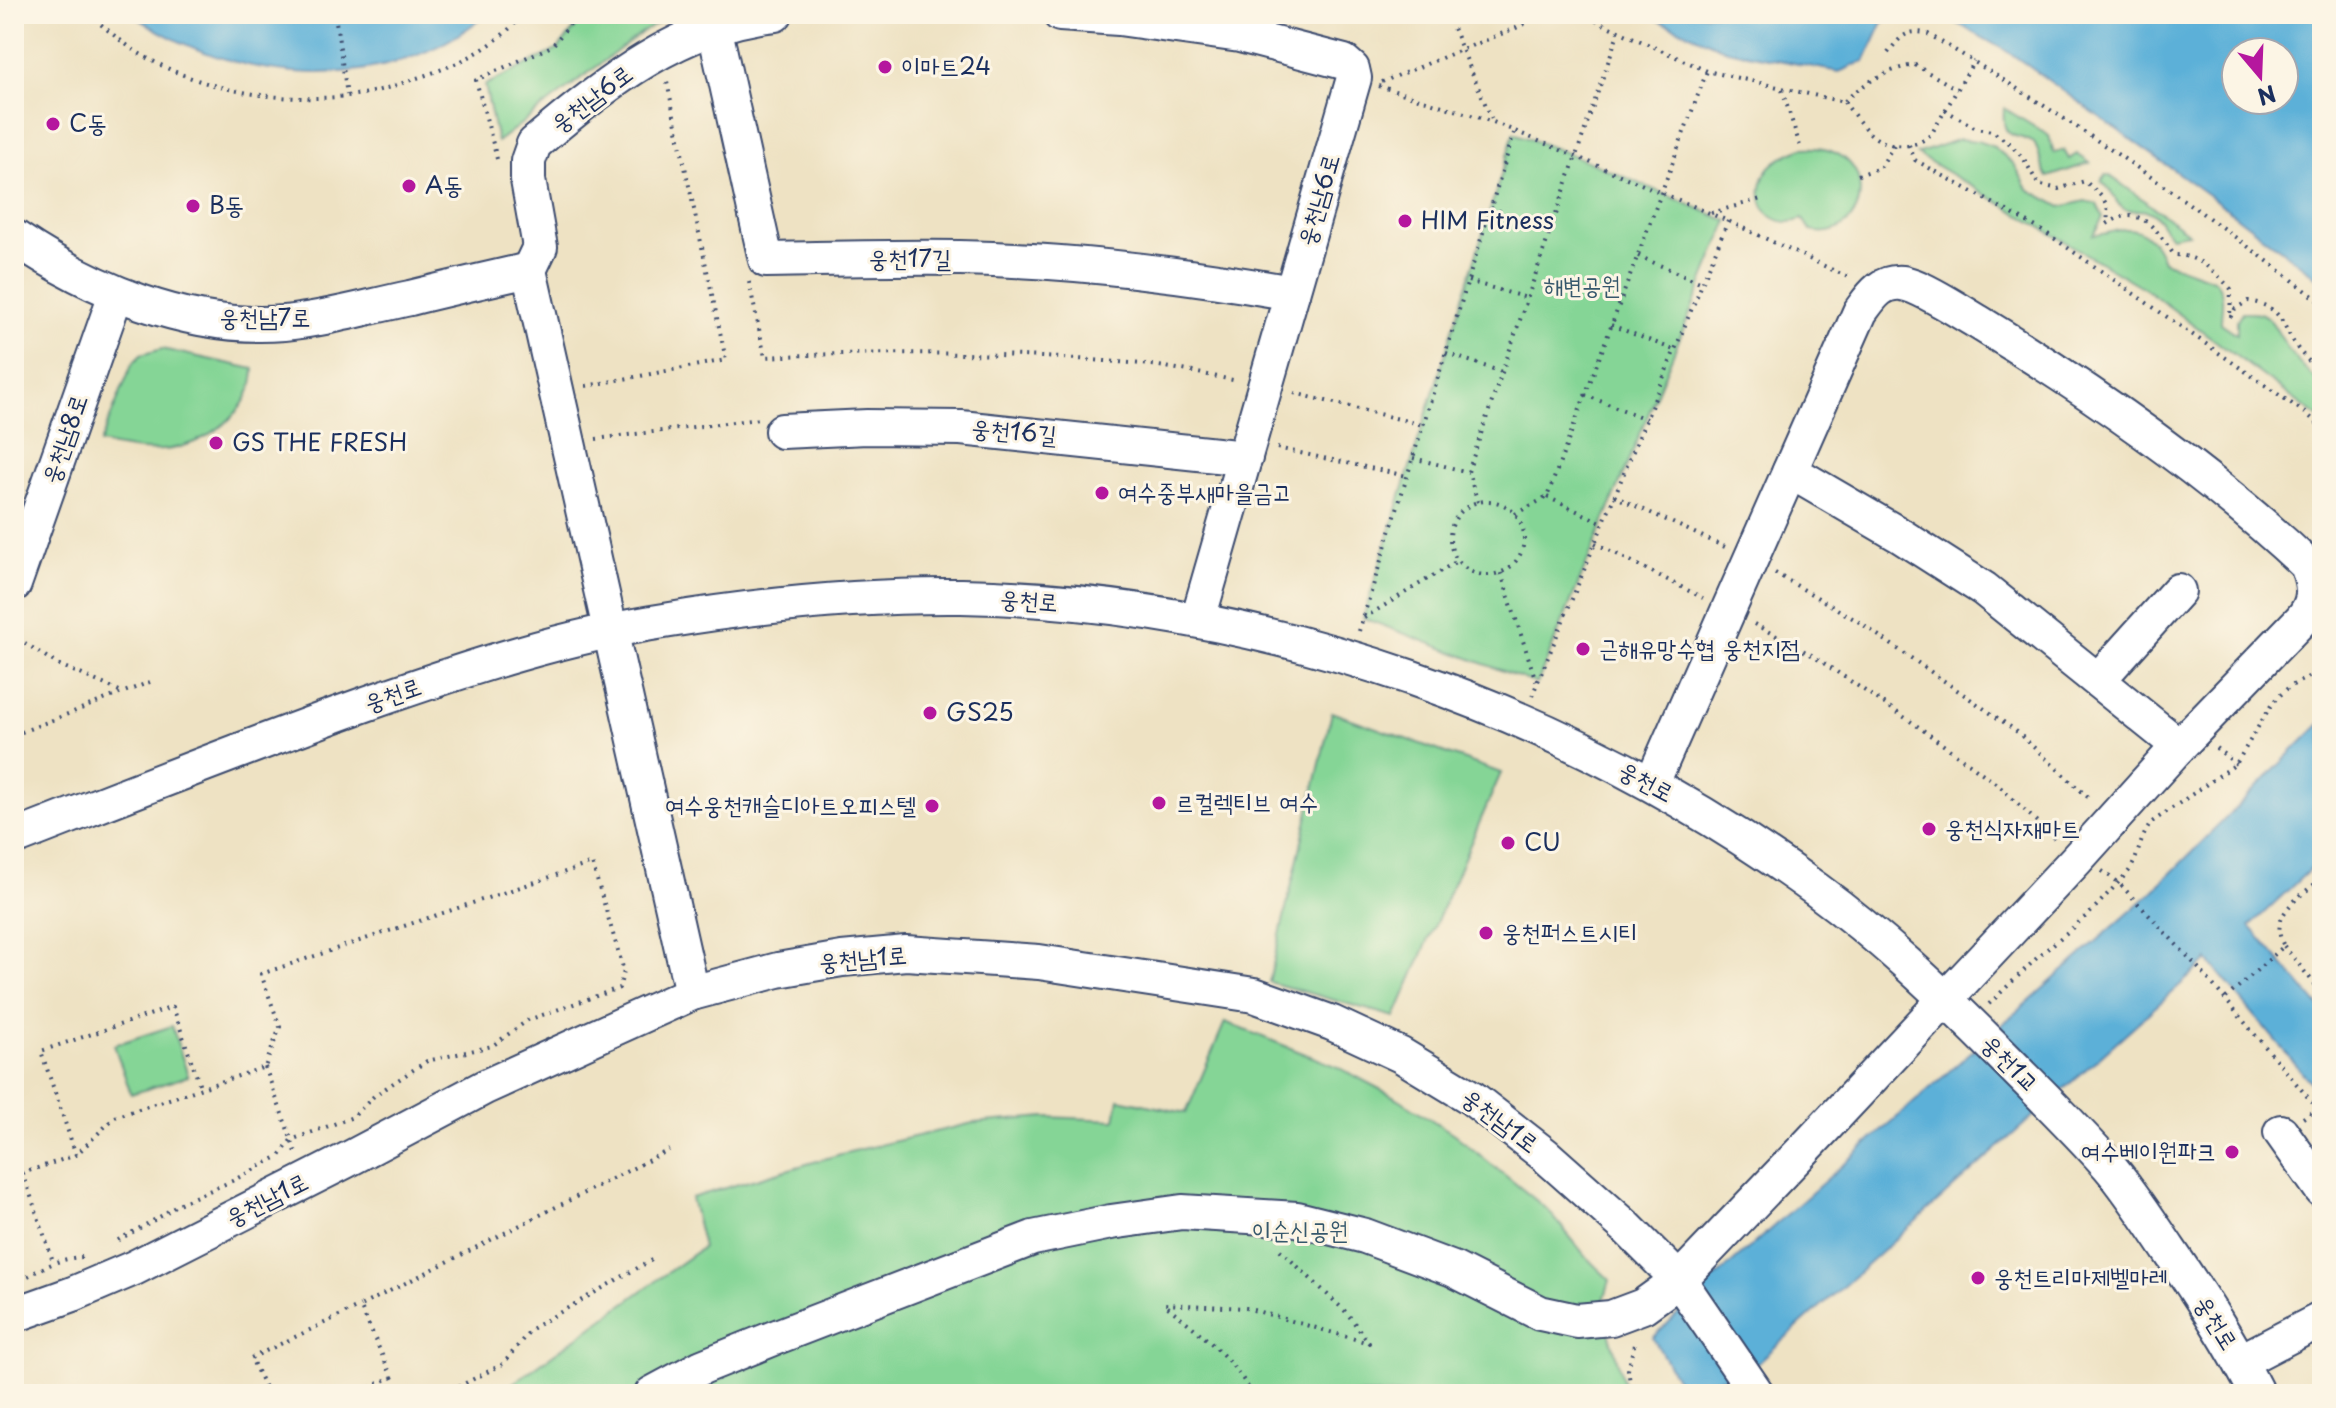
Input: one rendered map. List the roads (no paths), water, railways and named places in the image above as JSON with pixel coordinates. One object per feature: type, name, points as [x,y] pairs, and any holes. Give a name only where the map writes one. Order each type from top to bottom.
[{"type":"street","name":"웅천남6로","points":[[529,270],[540,247],[528,180],[528,161],[534,144],[660,49],[714,26],[775,14]]},
{"type":"street","name":"웅천남6로","points":[[1060,14],[1119,18],[1240,35],[1344,62],[1352,69],[1354,78],[1198,619]]},
{"type":"street","name":"웅천17길","points":[[714,26],[766,260],[923,258],[1025,261],[1160,273],[1292,293]]},
{"type":"street","name":"웅천남7로","points":[[14,237],[65,269],[116,294],[200,317],[280,323],[337,316],[529,270]]},
{"type":"street","points":[[529,270],[692,993]]},
{"type":"street","points":[[652,1394],[702,1367],[1033,1238],[1182,1212],[1297,1219],[1365,1236],[1453,1269],[1520,1304],[1577,1321],[1611,1318],[1684,1286],[1958,1011],[2078,858],[2179,746],[2310,610],[2314,594],[2307,565],[2216,487],[2058,372],[1951,306],[1906,283],[1892,283],[1868,301],[1652,783]]},
{"type":"street","name":"웅천남8로","points":[[14,584],[116,294]]},
{"type":"street","name":"웅천16길","points":[[782,431],[867,427],[961,428],[1247,450]]},
{"type":"street","points":[[1790,471],[1984,589],[2179,746]]},
{"type":"street","points":[[2098,680],[2178,591]]},
{"type":"street","name":"웅천로","points":[[14,838],[241,748],[544,646],[660,621],[784,606],[958,596],[1042,600],[1198,619],[1351,657],[1452,691],[1522,721],[1652,783],[1707,815],[1819,891],[1874,935],[1958,1011]]},
{"type":"street","name":"웅천남1로","points":[[14,1315],[134,1268],[485,1087],[692,993],[791,967],[906,953],[1039,962],[1254,995],[1332,1023],[1401,1055],[1472,1098],[1545,1155],[1626,1227],[1684,1286],[1751,1384]]},
{"type":"street","name":"웅천1교","points":[[1958,1011],[2051,1104]]},
{"type":"street","name":"웅천로","points":[[2051,1104],[2111,1169],[2202,1299],[2241,1361],[2257,1394]]},
{"type":"street","points":[[2281,1132],[2322,1190]]},
{"type":"street","points":[[2241,1361],[2322,1319]]},
{"type":"water","points":[[132,14],[486,14],[447,41],[404,60],[358,70],[310,73],[263,68],[217,56],[172,38]]},
{"type":"water","points":[[1644,14],[1891,14],[1882,24],[1865,61],[1839,72],[1727,50]]},
{"type":"water","points":[[1941,14],[2322,14],[2322,281],[2214,199],[2013,55]]},
{"type":"water","points":[[2322,722],[2322,858],[2250,926],[2322,1010],[2322,1096],[2208,960],[1745,1374],[1680,1385],[1653,1338],[1707,1285],[2150,894]]},
{"type":"waterway","points":[[1680,1385],[1685,1394]]},
{"type":"place","name":"이마트24","points":[[885,67]]},
{"type":"place","name":"C동","points":[[53,124]]},
{"type":"place","name":"A동","points":[[409,186]]},
{"type":"place","name":"B동","points":[[193,206]]},
{"type":"place","name":"HIM Fitness","points":[[1405,221]]},
{"type":"place","name":"GS THE FRESH","points":[[216,443]]},
{"type":"place","name":"여수중부새마을금고","points":[[1102,493]]},
{"type":"place","name":"근해유망수협 웅천지점","points":[[1583,649]]},
{"type":"place","name":"GS25","points":[[930,713]]},
{"type":"place","name":"르컬렉티브 여수","points":[[1159,803]]},
{"type":"place","name":"여수웅천캐슬디아트오피스텔","points":[[932,806]]},
{"type":"place","name":"웅천식자재마트","points":[[1929,829]]},
{"type":"place","name":"CU","points":[[1508,843]]},
{"type":"place","name":"웅천퍼스트시티","points":[[1486,933]]},
{"type":"place","name":"여수베이원파크","points":[[2232,1152]]},
{"type":"place","name":"웅천트리마제벨마레","points":[[1978,1278]]},
{"type":"park label","name":"해변공원","points":[[1582,286]]},
{"type":"park label","name":"이순신공원","points":[[1300,1231]]}]
